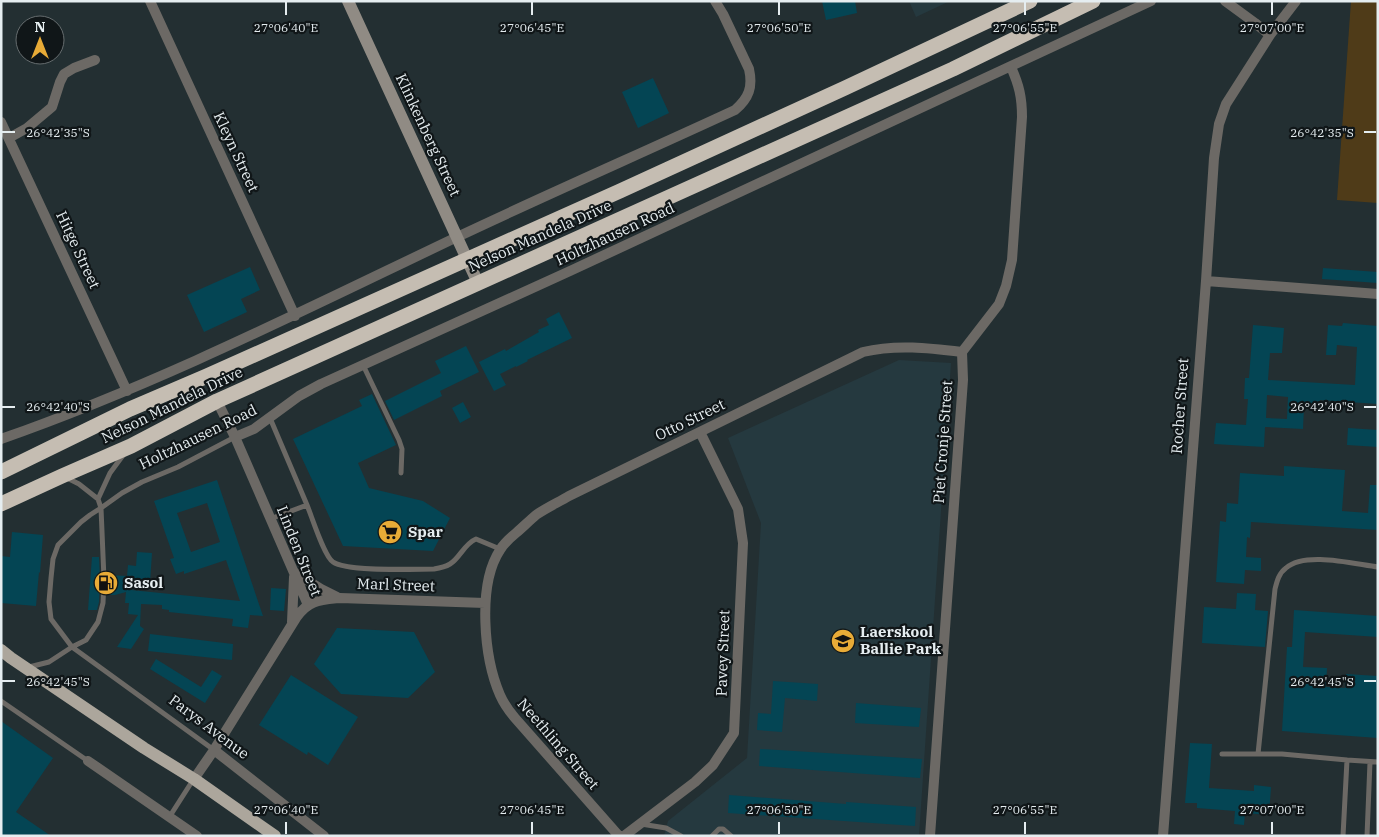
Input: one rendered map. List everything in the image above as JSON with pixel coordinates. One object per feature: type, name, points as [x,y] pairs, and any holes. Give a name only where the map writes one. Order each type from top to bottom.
[{"type":"highway","name":"Nelson Mandela Drive","points":[[1,472],[130,409],[630,187],[836,93],[1030,1]]},
{"type":"highway","name":"Nelson Mandela Drive","points":[[1,504],[131,446],[218,401],[944,73],[1094,1]]},
{"type":"highway","points":[[1,462],[34,450],[54,446]]},
{"type":"main road","points":[[1,650],[275,836]]},
{"type":"street","name":"Kleyn Street","points":[[150,1],[295,316]]},
{"type":"street","name":"Klinkenberg Street","points":[[348,1],[478,283]]},
{"type":"street","points":[[1,439],[58,419],[127,391],[295,316],[456,237],[735,110],[747,96],[750,86],[749,69],[715,1]]},
{"type":"street","name":"Holtzhausen Road","points":[[235,437],[254,428],[299,396],[321,384],[579,267],[1151,1]]},
{"type":"street","points":[[1225,1],[1270,35]]},
{"type":"street","name":"Rocher Street","points":[[1163,836],[1214,158],[1219,124],[1226,104],[1270,35],[1296,1]]},
{"type":"street","points":[[9,138],[27,128],[52,107],[64,74],[95,60]]},
{"type":"street","points":[[962,352],[999,304],[1006,286],[1012,260],[1022,102],[1020,91],[1010,67]]},
{"type":"street","name":"Hitge Street","points":[[1,122],[127,391]]},
{"type":"street","points":[[1206,281],[1378,294]]},
{"type":"street","name":"Otto Street","points":[[486,603],[487,585],[495,558],[500,549],[536,515],[569,496],[863,352],[880,348],[902,347],[962,352]]},
{"type":"street","name":"Piet Cronje Street","points":[[930,836],[963,380],[962,352]]},
{"type":"street","name":"Linden Street","points":[[194,780],[301,612],[308,605],[218,401]]},
{"type":"street","name":"Pavey Street","points":[[624,836],[695,782],[713,765],[734,733],[743,543],[738,509],[700,432]]},
{"type":"street","points":[[293,571],[329,594],[340,598]]},
{"type":"street","points":[[292,626],[294,602],[293,571]]},
{"type":"street","name":"Marl Street","points":[[308,605],[316,601],[340,598],[486,603]]},
{"type":"street","name":"Neethling Street","points":[[486,603],[487,640],[491,663],[496,683],[505,705],[619,836]]},
{"type":"street","name":"Parys Avenue","points":[[214,750],[324,836]]},
{"type":"street","points":[[88,761],[170,816],[196,836]]},
{"type":"lane","points":[[362,365],[399,440],[402,449],[401,473]]},
{"type":"lane","points":[[270,418],[308,505],[327,555],[333,562],[350,568],[434,569],[452,564],[469,542],[476,539],[500,549]]},
{"type":"lane","name":"Holtzhausen Road","points":[[72,647],[51,619],[49,602],[50,578],[53,559],[58,545],[90,515],[122,493],[142,482],[178,467],[235,437]]},
{"type":"lane","points":[[98,499],[110,473],[131,446]]},
{"type":"lane","points":[[26,668],[49,662],[86,640],[98,622],[103,603],[102,508],[98,499],[73,480],[62,476]]},
{"type":"lane","points":[[270,520],[308,505]]},
{"type":"lane","points":[[1258,754],[1274,589],[1278,578],[1284,569],[1291,564],[1316,559],[1378,567]]},
{"type":"lane","name":"Parys Avenue","points":[[72,647],[214,750]]},
{"type":"lane","points":[[1,702],[88,761]]},
{"type":"lane","points":[[1222,754],[1282,754],[1378,762]]},
{"type":"lane","points":[[1343,836],[1347,760]]},
{"type":"lane","points":[[1367,836],[1370,762]]},
{"type":"lane","points":[[170,816],[194,780]]},
{"type":"lane","points":[[640,824],[666,828],[680,836]]},
{"type":"lane","points":[[712,836],[719,829],[723,829],[732,836]]},
{"type":"shaded area","points":[[909,1],[950,1],[916,17]]},
{"type":"shaded area","points":[[1351,1],[1378,1],[1378,203],[1337,200]]},
{"type":"shaded area","name":"Laerskool Ballie Park","points":[[899,360],[951,363],[919,836],[664,836],[668,821],[747,758],[761,523],[728,438]]},
{"type":"building","points":[[822,1],[855,1],[857,13],[826,20]]},
{"type":"building","points":[[653,78],[669,113],[638,128],[622,92]]},
{"type":"building","points":[[250,267],[260,290],[241,299],[247,312],[204,332],[187,295]]},
{"type":"building","points":[[1323,268],[1378,272],[1378,283],[1322,279]]},
{"type":"building","points":[[559,312],[572,338],[500,374],[506,385],[494,391],[479,362],[505,349],[506,351],[539,332],[538,330],[549,325],[546,319]]},
{"type":"building","points":[[1343,323],[1378,326],[1378,404],[1320,400],[1320,407],[1304,406],[1303,429],[1265,427],[1264,447],[1214,444],[1216,423],[1246,425],[1248,399],[1244,399],[1245,378],[1249,378],[1253,325],[1284,328],[1282,353],[1270,353],[1268,380],[1355,385],[1357,347],[1337,345],[1336,355],[1326,355],[1328,325],[1342,326]],"holes":[[[1267,395],[1288,397],[1287,419],[1266,418]]]},
{"type":"building","points":[[466,346],[479,372],[440,391],[442,396],[394,420],[385,401],[441,373],[435,361]]},
{"type":"building","points":[[372,394],[396,445],[358,463],[369,488],[423,501],[450,518],[433,551],[343,546],[293,439],[362,406],[359,400]]},
{"type":"building","points":[[463,402],[471,417],[460,423],[452,408]]},
{"type":"building","points":[[1348,428],[1378,430],[1378,447],[1347,445]]},
{"type":"building","points":[[1284,466],[1345,470],[1342,511],[1368,513],[1370,485],[1378,485],[1378,530],[1251,522],[1250,538],[1247,537],[1246,557],[1261,558],[1261,571],[1245,570],[1244,584],[1216,582],[1220,521],[1226,522],[1227,503],[1238,504],[1240,473],[1284,476]]},
{"type":"building","points":[[217,480],[263,616],[250,615],[248,628],[232,626],[233,619],[169,612],[169,610],[162,609],[162,605],[141,604],[140,626],[144,629],[131,649],[117,647],[138,615],[128,614],[129,603],[125,603],[126,592],[108,595],[108,575],[127,576],[128,565],[136,566],[137,552],[152,553],[150,583],[131,590],[240,601],[226,560],[184,574],[184,571],[176,574],[170,559],[174,558],[154,501]],"holes":[[[207,503],[220,542],[191,552],[177,513]]]},
{"type":"building","points":[[12,532],[43,535],[36,606],[1,603],[1,556],[10,557]]},
{"type":"building","points":[[92,557],[99,557],[100,579],[97,610],[88,610]]},
{"type":"building","points":[[271,588],[286,589],[284,611],[270,610]]},
{"type":"building","points":[[1237,593],[1256,594],[1255,610],[1268,611],[1265,647],[1202,643],[1204,607],[1236,609]]},
{"type":"building","points":[[1294,610],[1378,616],[1378,637],[1305,632],[1303,667],[1327,668],[1326,687],[1345,688],[1346,674],[1378,676],[1378,738],[1282,731],[1287,647],[1292,647]]},
{"type":"building","points":[[337,628],[414,632],[435,672],[408,698],[341,694],[314,664]]},
{"type":"building","points":[[150,634],[233,644],[232,660],[148,651]]},
{"type":"building","points":[[156,659],[201,687],[212,670],[222,676],[205,703],[150,669]]},
{"type":"building","points":[[291,675],[358,717],[328,765],[308,752],[307,755],[259,725]]},
{"type":"building","points":[[773,681],[818,684],[817,701],[785,698],[782,732],[757,730],[758,713],[771,714]]},
{"type":"building","points":[[856,703],[921,708],[919,727],[855,723]]},
{"type":"building","points":[[1,721],[53,758],[16,812],[51,836],[1,836]]},
{"type":"building","points":[[1190,743],[1212,744],[1209,788],[1254,791],[1254,785],[1271,787],[1269,815],[1245,813],[1244,825],[1234,824],[1235,811],[1197,808],[1197,803],[1185,803]]},
{"type":"building","points":[[760,749],[922,759],[920,778],[759,766]]},
{"type":"building","points":[[729,795],[916,807],[915,826],[728,813]]},
{"type":"place","name":"Spar","points":[[390,532]]},
{"type":"place","name":"Sasol","points":[[106,583]]},
{"type":"place","name":"Laerskool Ballie Park","points":[[843,641]]}]
